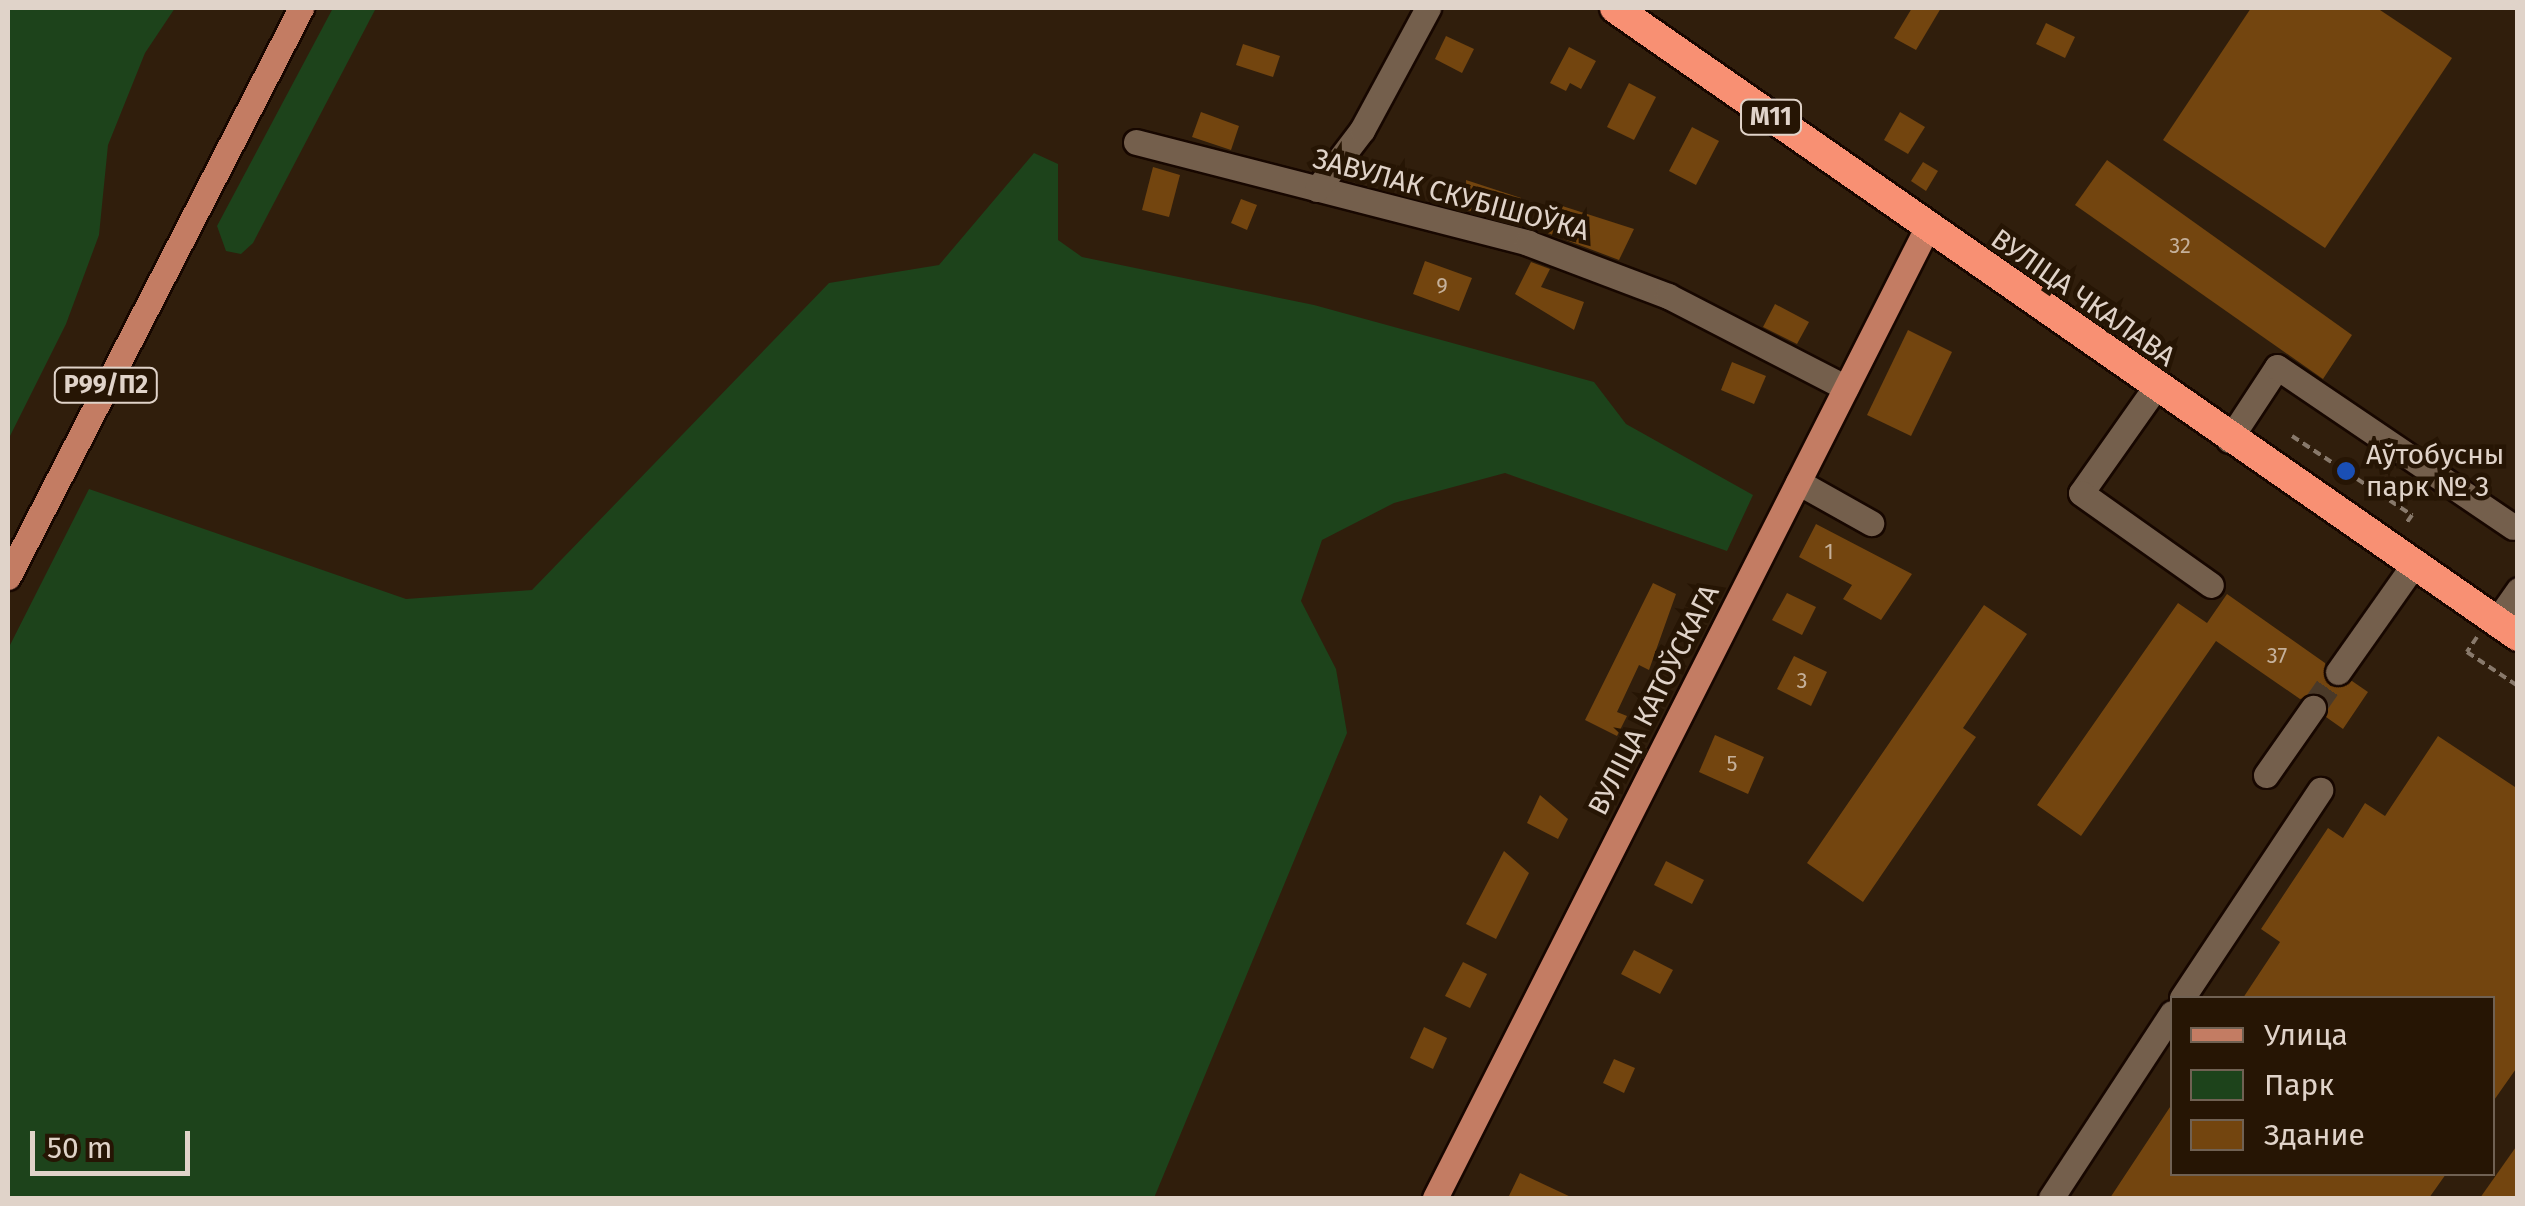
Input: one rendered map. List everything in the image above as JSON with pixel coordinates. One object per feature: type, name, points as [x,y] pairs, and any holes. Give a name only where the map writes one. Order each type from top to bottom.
[{"type":"highway","name":"ВУЛІЦА ЧКАЛАВА","points":[[1615,8],[2499,629]]},
{"type":"main road","name":"Р99/П2","points":[[8,578],[301,8]]},
{"type":"main road","name":"ВУЛІЦА КАТОЎСКАГА","points":[[1435,1198],[1927,228]]},
{"type":"street","points":[[1316,189],[1362,130],[1428,8]]},
{"type":"street","name":"ЗАВУЛАК СКУБІШОЎКА","points":[[1136,142],[1617,274],[1846,388]]},
{"type":"street","points":[[2229,440],[2277,367],[2513,528]]},
{"type":"street","points":[[2155,388],[2080,492],[2210,585]]},
{"type":"street","points":[[1798,482],[1872,523]]},
{"type":"street","points":[[2338,672],[2400,559]]},
{"type":"street","points":[[2499,629],[2518,590]]},
{"type":"street","points":[[2266,774],[2313,708]]},
{"type":"street","points":[[2183,996],[2320,790]]},
{"type":"street","points":[[2052,1198],[2170,1016]]},
{"type":"path","points":[[2292,436],[2412,514],[2400,559]]},
{"type":"path","points":[[2499,629],[2467,652],[2518,686]]},
{"type":"green space","points":[[8,8],[175,8],[145,53],[108,145],[99,235],[66,324],[8,440]]},
{"type":"green space","points":[[333,8],[376,8],[253,243],[241,254],[226,251],[217,226]]},
{"type":"green space","points":[[1034,153],[1058,164],[1058,240],[1082,257],[1314,305],[1594,382],[1626,424],[1753,495],[1727,551],[1505,473],[1394,503],[1322,540],[1301,601],[1336,669],[1347,733],[1154,1198],[8,1198],[8,649],[89,489],[406,599],[532,590],[829,283],[939,265]]},
{"type":"building","points":[[1912,8],[1941,8],[1916,50],[1894,38]]},
{"type":"building","points":[[2251,8],[2377,8],[2452,58],[2325,248],[2163,140]]},
{"type":"building","points":[[2046,23],[2075,37],[2065,58],[2036,44]]},
{"type":"building","points":[[1446,36],[1474,49],[1462,73],[1435,59]]},
{"type":"building","points":[[1243,44],[1280,56],[1273,77],[1236,65]]},
{"type":"building","points":[[1569,47],[1596,61],[1581,89],[1570,83],[1566,91],[1550,83]]},
{"type":"building","points":[[1629,83],[1656,97],[1634,140],[1607,127]]},
{"type":"building","points":[[1201,112],[1239,126],[1231,150],[1192,137]]},
{"type":"building","points":[[1900,112],[1925,127],[1908,154],[1884,140]]},
{"type":"building","points":[[1692,127],[1719,141],[1696,185],[1669,171]]},
{"type":"building","points":[[2107,160],[2352,335],[2323,379],[2075,205]]},
{"type":"building","points":[[1923,162],[1938,171],[1926,191],[1911,181]]},
{"type":"building","points":[[1153,167],[1180,175],[1169,217],[1142,210]]},
{"type":"building","points":[[1466,180],[1521,198],[1513,222],[1467,210]]},
{"type":"building","points":[[1241,199],[1257,205],[1247,230],[1231,223]]},
{"type":"building","points":[[1556,204],[1634,229],[1619,260],[1545,232]]},
{"type":"building","points":[[1425,261],[1472,278],[1459,311],[1413,294]]},
{"type":"building","points":[[1531,262],[1550,269],[1541,287],[1584,302],[1574,330],[1515,294]]},
{"type":"building","points":[[1775,304],[1809,322],[1797,344],[1763,327]]},
{"type":"building","points":[[1908,330],[1952,352],[1911,436],[1867,415]]},
{"type":"building","points":[[1732,362],[1766,376],[1754,404],[1721,390]]},
{"type":"building","points":[[1816,524],[1912,574],[1881,620],[1843,599],[1852,585],[1799,557]]},
{"type":"building","points":[[1653,583],[1676,594],[1649,670],[1639,665],[1617,712],[1627,716],[1617,736],[1585,720]]},
{"type":"building","points":[[1787,593],[1816,607],[1802,635],[1772,620]]},
{"type":"building","points":[[2227,594],[2325,663],[2330,686],[2352,681],[2368,692],[2343,729],[2326,717],[2321,694],[2300,699],[2216,641],[2081,836],[2037,805],[2178,603],[2207,623]]},
{"type":"building","points":[[1984,605],[2027,634],[1963,728],[1976,737],[1863,902],[1807,863]]},
{"type":"building","points":[[1794,656],[1827,672],[1811,706],[1777,689]]},
{"type":"building","points":[[1715,735],[1764,757],[1748,794],[1699,772]]},
{"type":"building","points":[[2438,736],[2518,789],[2518,1066],[2495,1099],[2495,996],[2244,996],[2280,942],[2261,929],[2328,828],[2343,838],[2365,803],[2385,816]]},
{"type":"building","points":[[1540,795],[1568,819],[1558,839],[1527,823]]},
{"type":"building","points":[[1504,851],[1529,873],[1496,939],[1466,924]]},
{"type":"building","points":[[1666,861],[1704,880],[1692,904],[1654,885]]},
{"type":"building","points":[[1634,950],[1673,970],[1660,994],[1621,974]]},
{"type":"building","points":[[1463,962],[1487,974],[1470,1008],[1445,996]]},
{"type":"building","points":[[1424,1027],[1447,1038],[1433,1069],[1410,1058]]},
{"type":"building","points":[[1614,1059],[1635,1068],[1624,1093],[1603,1083]]},
{"type":"building","points":[[2170,1107],[2170,1176],[2445,1176],[2429,1198],[2110,1198]]},
{"type":"building","points":[[2518,1144],[2518,1198],[2480,1198]]},
{"type":"building","points":[[1520,1173],[1573,1198],[1508,1198]]},
{"type":"tunnel","points":[[2313,708],[2338,672]]},
{"type":"place","name":"Аўтобусны парк № 3","points":[[2346,471]]}]
